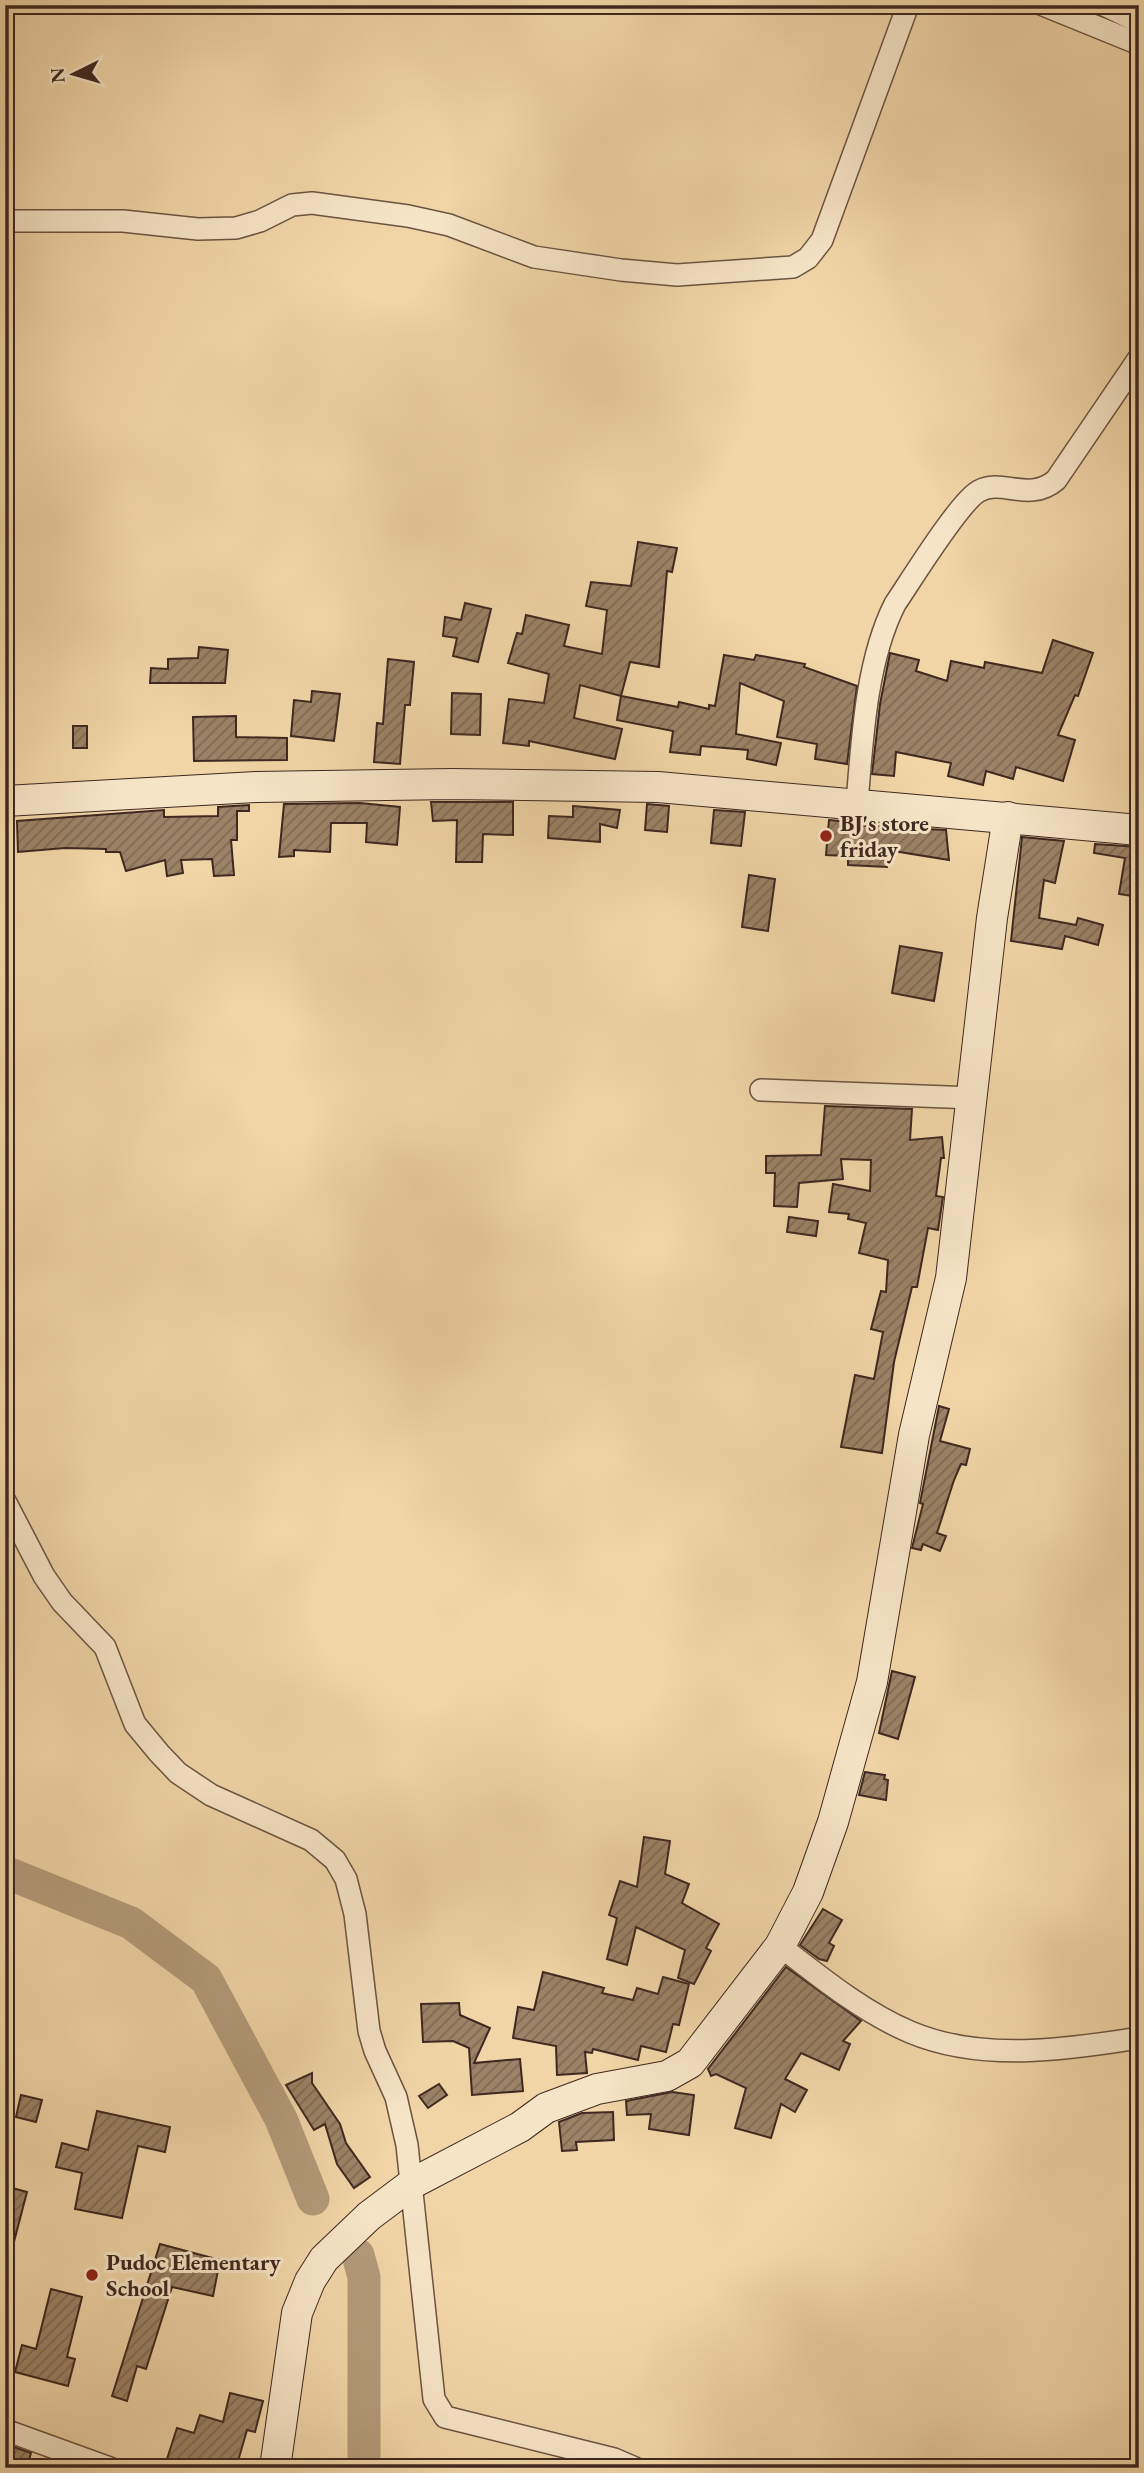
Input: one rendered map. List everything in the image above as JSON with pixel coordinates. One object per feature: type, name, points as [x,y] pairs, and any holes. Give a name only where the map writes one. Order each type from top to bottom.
[{"type":"street","points":[[5,221],[122,221],[198,229],[236,228],[260,221],[292,205],[312,202],[449,225],[534,257],[621,270],[677,275],[793,267],[808,258],[822,240],[908,5]]},
{"type":"street","points":[[1043,5],[1139,44]]},
{"type":"street","points":[[1104,5],[1139,22]]},
{"type":"street","points":[[857,804],[864,722],[887,620],[895,604],[960,511],[979,491],[1036,492],[1056,480],[1139,358]]},
{"type":"street","points":[[5,801],[256,788],[452,784],[658,787],[1139,830]]},
{"type":"street","points":[[275,2468],[297,2313],[310,2281],[345,2238],[413,2183],[565,2100],[597,2089],[667,2076],[690,2063],[780,1946],[808,1892],[832,1822],[872,1682],[914,1435],[951,1278],[974,1098],[992,918],[1008,817]]},
{"type":"street","points":[[761,1090],[974,1098]]},
{"type":"street","points":[[5,1501],[44,1576],[62,1602],[105,1647],[135,1724],[159,1752],[178,1773],[211,1795],[311,1840],[335,1860],[352,1895],[369,2031],[396,2097],[413,2183],[433,2399],[445,2417],[614,2459],[635,2468]]},
{"type":"street","points":[[780,1946],[818,1976],[886,2021],[912,2033],[951,2045],[996,2051],[1077,2046],[1139,2038]]},
{"type":"street","points":[[5,2430],[110,2468]]},
{"type":"building","points":[[638,542],[677,548],[672,572],[667,571],[659,667],[630,662],[621,696],[580,685],[574,718],[622,729],[615,759],[529,741],[529,746],[503,743],[509,699],[544,703],[549,674],[508,663],[517,633],[522,634],[526,615],[569,625],[564,646],[602,654],[607,610],[586,606],[591,582],[631,586]]},
{"type":"building","points":[[465,603],[491,609],[478,662],[453,656],[457,638],[443,636],[445,617],[461,620]]},
{"type":"building","points":[[1053,640],[1093,653],[1078,696],[1075,695],[1058,735],[1075,740],[1063,781],[1016,767],[1013,779],[986,771],[983,785],[948,776],[951,763],[896,752],[894,776],[872,774],[880,704],[890,653],[919,660],[916,671],[947,681],[951,661],[984,668],[985,662],[1042,673]]},
{"type":"building","points":[[199,647],[228,650],[225,683],[150,683],[151,668],[168,669],[168,659],[198,658]]},
{"type":"building","points":[[724,655],[754,660],[756,655],[805,664],[804,667],[857,686],[847,764],[815,759],[817,744],[777,737],[784,701],[740,683],[736,734],[781,743],[776,765],[747,759],[748,750],[701,746],[700,755],[670,752],[673,731],[617,720],[621,696],[678,707],[679,702],[709,709],[709,705],[715,706]]},
{"type":"building","points":[[388,659],[414,662],[410,705],[405,705],[400,764],[374,762],[377,723],[383,724]]},
{"type":"building","points":[[312,691],[340,694],[334,741],[291,736],[294,700],[311,702]]},
{"type":"building","points":[[452,693],[481,694],[480,735],[451,734]]},
{"type":"building","points":[[236,716],[236,737],[287,738],[287,760],[194,761],[193,717]]},
{"type":"building","points":[[73,726],[87,726],[87,748],[73,748]]},
{"type":"building","points":[[431,802],[513,802],[513,835],[483,834],[482,862],[456,862],[457,820],[433,821]]},
{"type":"building","points":[[360,803],[400,807],[397,845],[366,842],[367,823],[331,823],[330,852],[294,850],[294,856],[279,857],[284,804]]},
{"type":"building","points":[[647,804],[669,806],[667,832],[645,830]]},
{"type":"building","points":[[249,805],[249,811],[237,811],[237,840],[231,840],[234,875],[214,876],[212,859],[181,860],[183,873],[167,876],[165,860],[126,871],[120,852],[106,852],[106,849],[65,848],[18,852],[17,821],[164,810],[164,817],[218,816],[218,807]]},
{"type":"building","points":[[573,806],[620,810],[617,828],[600,824],[600,842],[548,838],[549,816],[573,817]]},
{"type":"building","points":[[714,810],[745,812],[741,846],[711,843]]},
{"type":"building","points":[[829,820],[849,822],[849,825],[946,830],[949,860],[887,850],[887,867],[848,865],[848,856],[826,855]]},
{"type":"building","points":[[1022,837],[1064,841],[1055,883],[1044,880],[1039,918],[1076,925],[1078,918],[1103,925],[1098,945],[1065,936],[1062,949],[1011,941]]},
{"type":"building","points":[[1095,844],[1139,847],[1139,897],[1119,894],[1125,858],[1094,853]]},
{"type":"building","points":[[749,875],[775,879],[768,931],[742,927]]},
{"type":"building","points":[[900,946],[942,953],[934,1001],[892,993]]},
{"type":"building","points":[[825,1106],[912,1109],[910,1140],[942,1137],[944,1158],[941,1158],[936,1196],[943,1197],[938,1230],[928,1228],[917,1287],[912,1287],[894,1362],[882,1453],[841,1447],[855,1375],[874,1379],[883,1332],[871,1329],[881,1291],[886,1292],[888,1260],[859,1253],[866,1223],[848,1219],[849,1214],[829,1212],[833,1184],[870,1191],[871,1160],[841,1159],[843,1179],[799,1183],[797,1207],[774,1206],[775,1173],[766,1173],[766,1156],[821,1155]]},
{"type":"building","points":[[789,1217],[818,1221],[816,1236],[787,1232]]},
{"type":"building","points":[[939,1406],[949,1409],[940,1441],[970,1449],[966,1465],[961,1464],[954,1480],[937,1533],[946,1536],[940,1551],[923,1544],[921,1550],[912,1548],[923,1504],[920,1503]]},
{"type":"building","points":[[892,1671],[915,1677],[898,1739],[879,1733]]},
{"type":"building","points":[[865,1772],[885,1775],[884,1779],[888,1780],[886,1800],[859,1795]]},
{"type":"building","points":[[644,1837],[670,1841],[665,1874],[689,1884],[682,1903],[719,1924],[706,1948],[711,1951],[694,1984],[678,1978],[685,1950],[636,1927],[627,1965],[607,1959],[617,1918],[609,1915],[620,1881],[637,1887]]},
{"type":"building","points":[[823,1909],[842,1920],[829,1943],[834,1946],[827,1961],[819,1959],[800,1945]]},
{"type":"building","points":[[786,1967],[861,2021],[843,2041],[850,2044],[839,2070],[801,2053],[785,2079],[807,2090],[795,2112],[781,2104],[771,2138],[735,2128],[746,2088],[716,2074],[711,2076],[708,2069]]},
{"type":"building","points":[[543,1972],[604,1988],[602,1993],[633,2000],[637,1988],[658,1994],[663,1977],[689,1984],[679,2025],[673,2024],[666,2052],[641,2046],[638,2060],[593,2049],[592,2053],[585,2052],[587,2073],[557,2075],[556,2046],[513,2038],[518,2007],[534,2010]]},
{"type":"building","points":[[459,2003],[460,2015],[490,2028],[474,2063],[520,2059],[523,2091],[472,2095],[469,2048],[453,2041],[423,2042],[421,2004]]},
{"type":"building","points":[[312,2073],[312,2083],[340,2124],[346,2143],[370,2177],[354,2188],[337,2164],[325,2124],[314,2130],[286,2085]]},
{"type":"building","points":[[439,2084],[447,2095],[428,2108],[419,2096]]},
{"type":"building","points":[[672,2092],[694,2095],[689,2135],[649,2129],[651,2114],[627,2115],[626,2101]]},
{"type":"building","points":[[21,2095],[42,2100],[36,2122],[16,2117]]},
{"type":"building","points":[[97,2111],[170,2127],[165,2152],[138,2146],[122,2218],[75,2209],[82,2173],[56,2167],[62,2143],[88,2150]]},
{"type":"building","points":[[613,2112],[614,2140],[576,2142],[577,2150],[562,2151],[559,2122],[582,2113]]},
{"type":"building","points":[[5,2186],[27,2192],[10,2257],[5,2256]]},
{"type":"building","points":[[160,2244],[220,2260],[213,2296],[172,2287],[146,2369],[137,2366],[127,2401],[112,2396]]},
{"type":"building","points":[[51,2289],[82,2297],[67,2357],[75,2359],[68,2386],[15,2372],[22,2345],[36,2349]]},
{"type":"building","points":[[230,2393],[263,2401],[255,2432],[247,2430],[236,2468],[185,2468],[166,2462],[177,2428],[194,2433],[200,2415],[223,2422]]},
{"type":"building","points":[[5,2444],[31,2453],[27,2468],[5,2468]]},
{"type":"waterway","points":[[5,1872],[131,1923],[206,1979],[281,2119],[313,2199]]},
{"type":"waterway","points":[[358,2255],[364,2277],[364,2468]]},
{"type":"place","name":"BJ's store friday","points":[[826,836]]},
{"type":"place","name":"Pudoc Elementary School","points":[[92,2275]]}]
